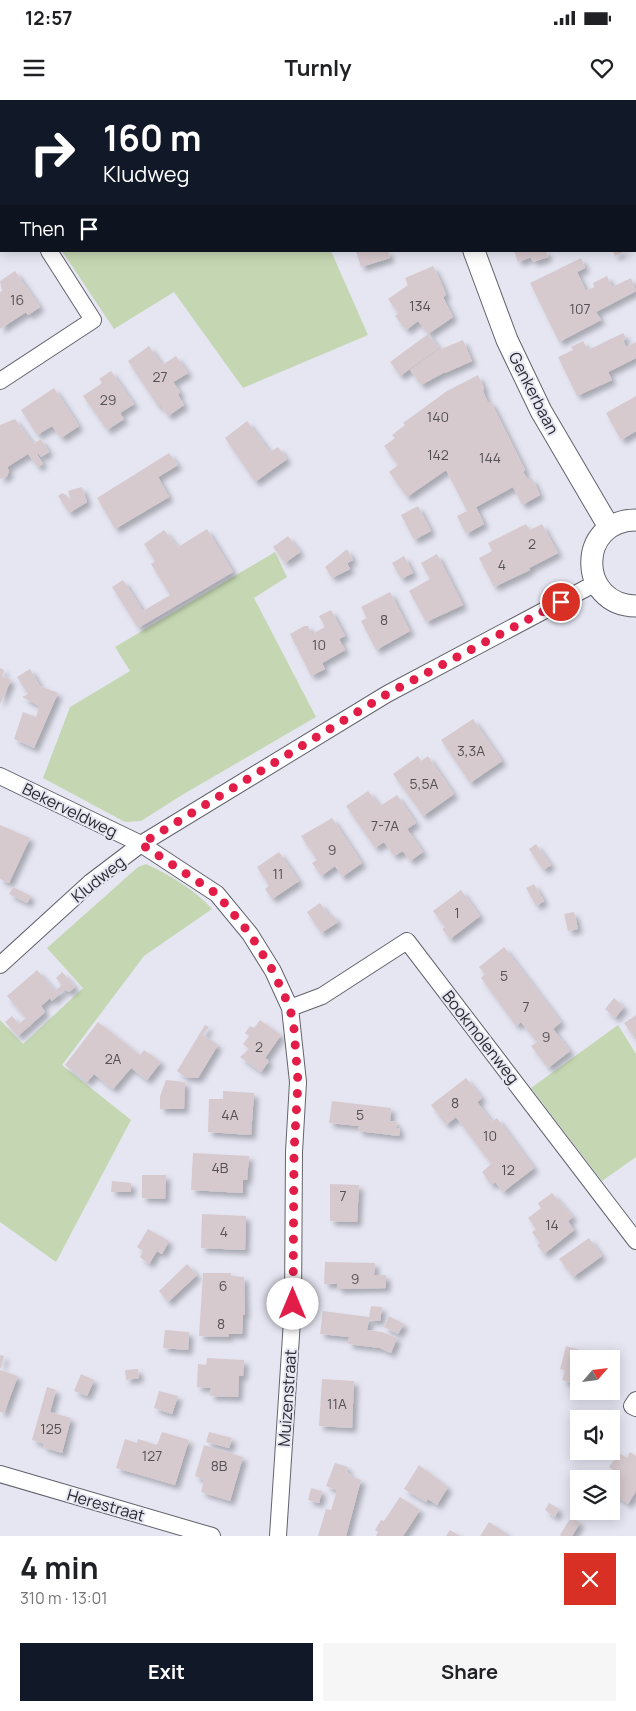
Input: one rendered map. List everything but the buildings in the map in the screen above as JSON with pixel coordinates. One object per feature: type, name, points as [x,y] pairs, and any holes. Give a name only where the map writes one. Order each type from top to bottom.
[{"type":"street","points":[[0,381],[93,320],[49,252]]},
{"type":"street","name":"Genkerbaan","points":[[474,252],[507,340],[541,411],[609,527]]},
{"type":"street","points":[[636,520],[625,520],[609,527],[598,538],[592,553],[591,568],[596,583],[604,594],[614,601],[636,606]]},
{"type":"street","name":"Kludweg","points":[[0,965],[91,882],[141,844],[387,694],[596,583]]},
{"type":"street","name":"Bekerveldweg","points":[[0,776],[141,844]]},
{"type":"street","name":"Muizenstraat","points":[[141,844],[217,894],[250,934],[273,971],[290,1008],[294,1029],[298,1082],[294,1152],[293,1304],[278,1536]]},
{"type":"street","name":"Bookmolenweg","points":[[290,1008],[322,996],[407,941],[636,1241]]},
{"type":"street","points":[[636,1400],[632,1406],[636,1408]]},
{"type":"street","name":"Herestraat","points":[[0,1474],[212,1536]]},
{"type":"green space","points":[[63,252],[331,252],[368,335],[243,388],[174,292],[114,329]]},
{"type":"green space","points":[[275,552],[287,577],[254,598],[316,717],[141,821],[125,822],[43,778],[70,707],[130,671],[115,647]]},
{"type":"green space","points":[[146,864],[182,884],[212,909],[144,956],[62,1065],[131,1120],[56,1262],[0,1222],[0,1020],[23,1044],[83,988],[47,948],[138,867]]},
{"type":"green space","points":[[618,1025],[636,1054],[636,1157],[602,1181],[531,1088]]},
{"type":"route","points":[[293,1304],[294,1152],[298,1082],[294,1029],[290,1008],[273,971],[250,934],[217,894],[141,844],[387,694],[561,602]]}]
